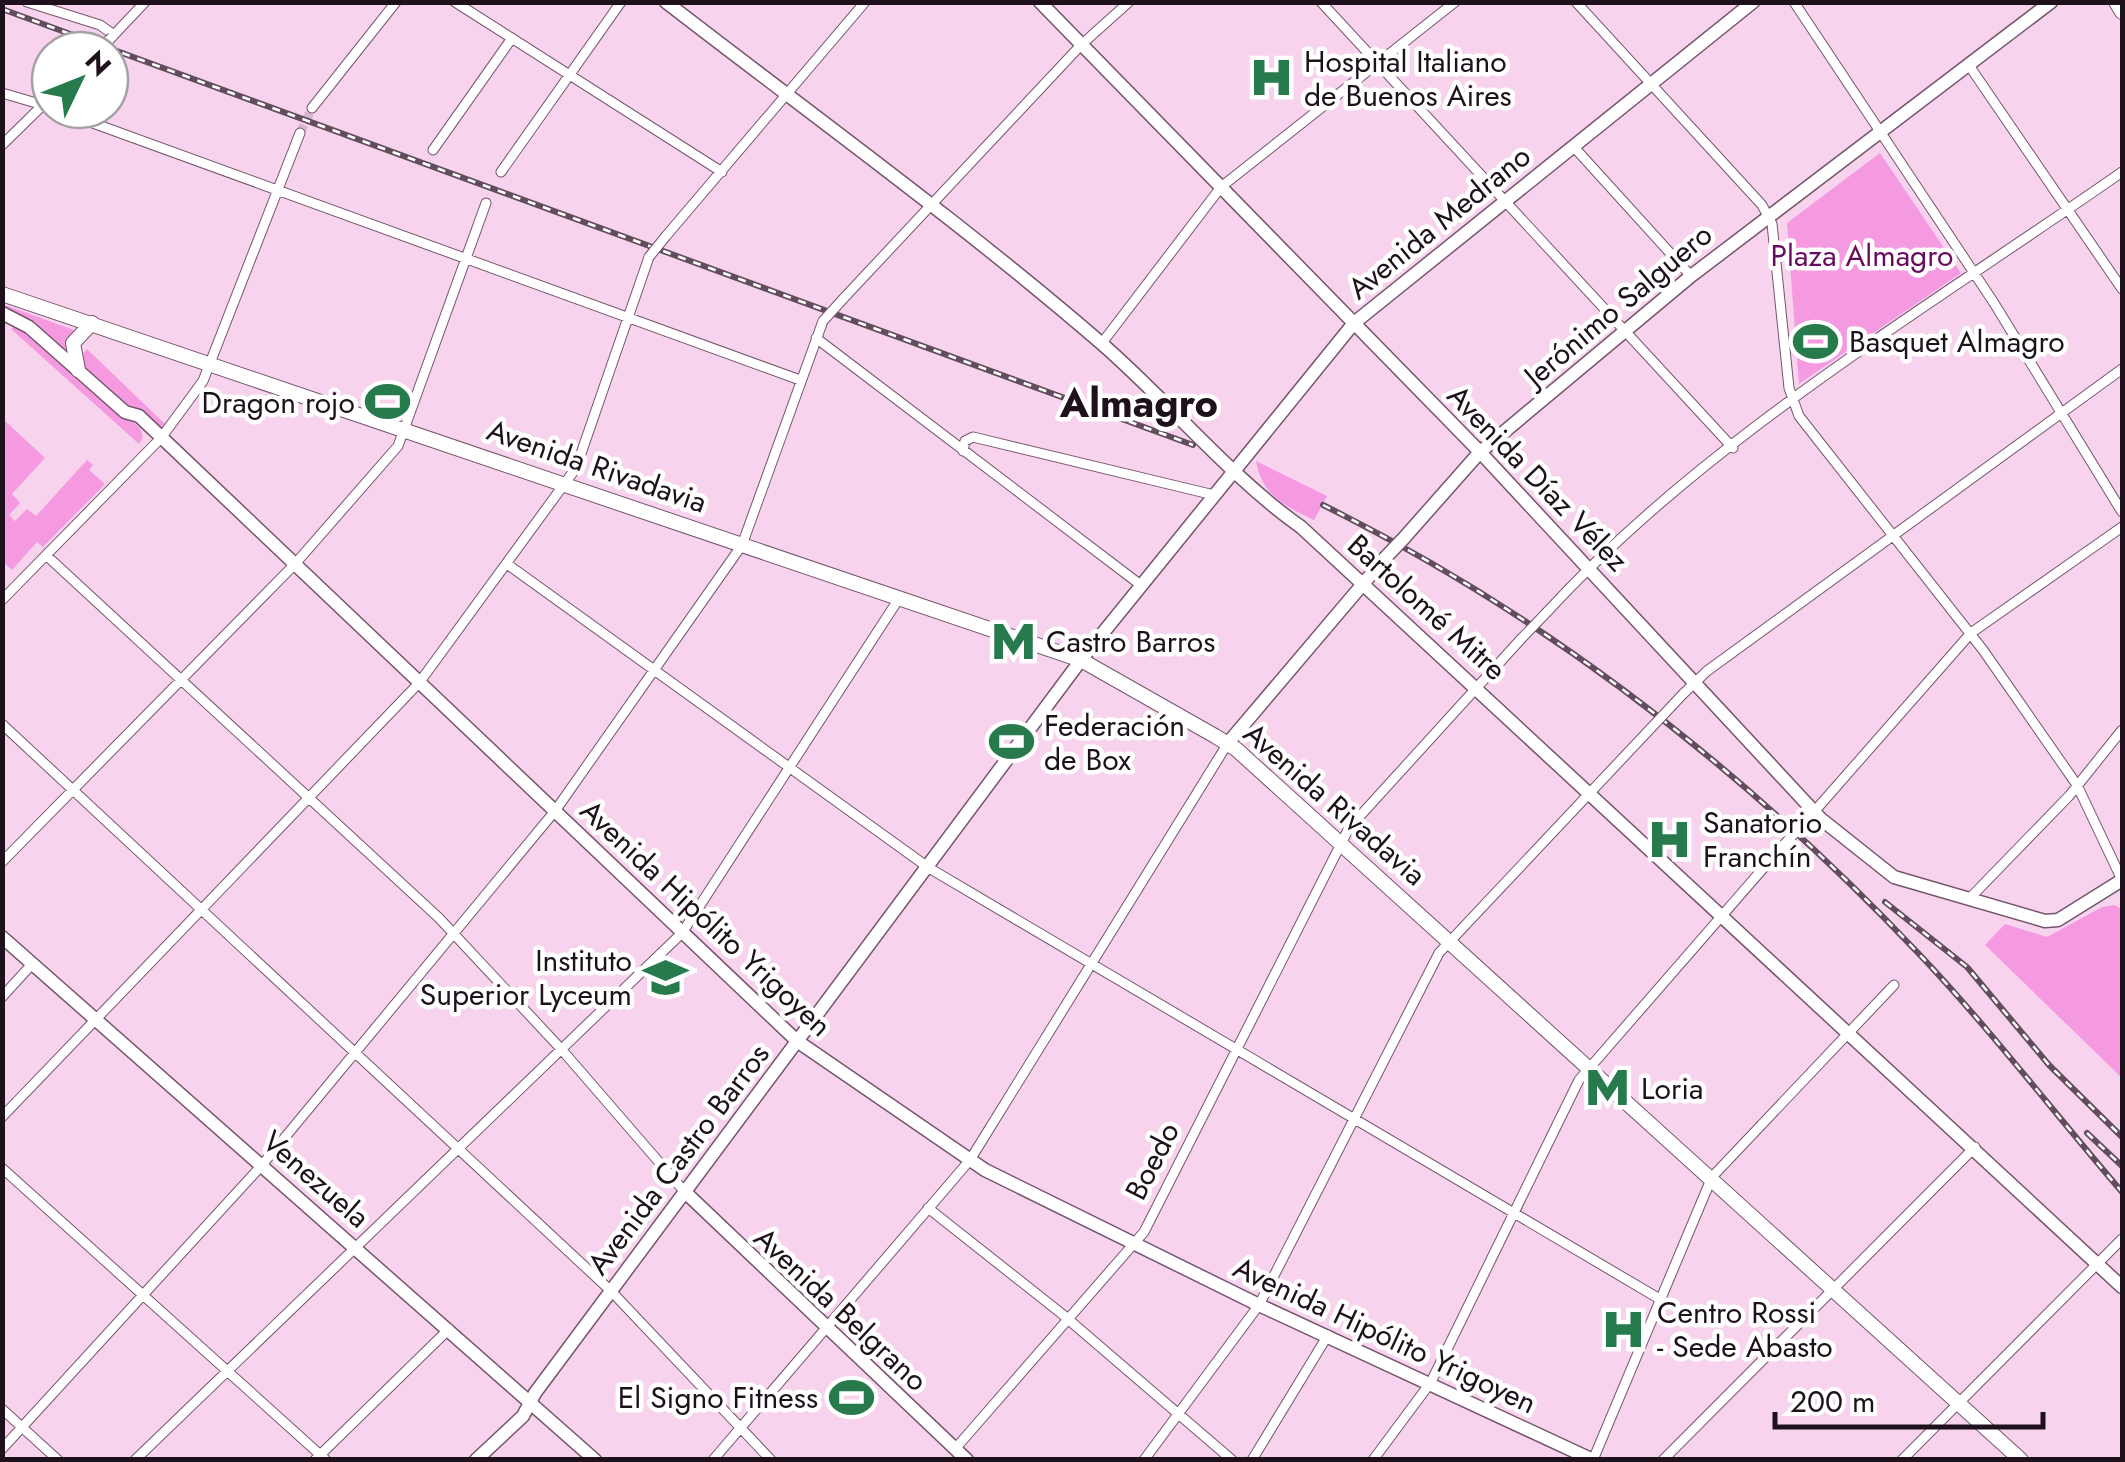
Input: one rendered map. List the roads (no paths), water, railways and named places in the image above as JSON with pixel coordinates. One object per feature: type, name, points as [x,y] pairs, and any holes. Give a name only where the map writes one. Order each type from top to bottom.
[{"type":"main road","name":"Bartolomé Mitre","points":[[666,2],[931,205],[1102,344],[1236,468],[1272,509],[1301,527],[1478,687],[2122,1287]]},
{"type":"main road","name":"Avenida Díaz Vélez","points":[[1040,2],[1588,566],[1810,816],[1894,878],[2039,920],[2058,920],[2122,880]]},
{"type":"main road","name":"Avenida Medrano","points":[[1081,660],[1354,323],[1753,2]]},
{"type":"main road","name":"Jerónimo Salguero","points":[[1228,743],[1480,452],[1691,276],[1882,134],[2050,2]]},
{"type":"main road","points":[[2116,2],[2122,12]]},
{"type":"main road","name":"Avenida Rivadavia","points":[[2,294],[1081,660],[1228,743],[1836,1288],[2021,1460]]},
{"type":"main road","name":"Avenida Hipólito Yrigoyen","points":[[2,313],[29,326],[124,412],[136,414],[797,1042],[970,1160],[1259,1305],[1593,1460]]},
{"type":"main road","points":[[78,370],[73,344],[92,324]]},
{"type":"main road","name":"Avenida Castro Barros","points":[[530,1401],[1081,660]]},
{"type":"main road","name":"Venezuela","points":[[2,937],[594,1459]]},
{"type":"main road","points":[[706,1216],[698,1188],[711,1154]]},
{"type":"main road","name":"Avenida Belgrano","points":[[684,1192],[951,1454],[966,1460]]},
{"type":"main road","points":[[655,1231],[684,1210],[718,1228]]},
{"type":"main road","points":[[476,1460],[523,1416],[530,1401]]},
{"type":"street","points":[[27,2],[106,30]]},
{"type":"street","points":[[118,30],[144,2]]},
{"type":"street","points":[[312,108],[396,2]]},
{"type":"street","points":[[455,2],[722,172]]},
{"type":"street","points":[[501,172],[621,2]]},
{"type":"street","points":[[2,1117],[419,684],[576,468],[649,257],[865,2]]},
{"type":"street","points":[[2,1449],[262,1165],[555,811],[742,545],[822,321],[1081,45],[1129,2]]},
{"type":"street","points":[[1321,2],[1733,448]]},
{"type":"street","points":[[1102,344],[1221,186],[1455,2]]},
{"type":"street","points":[[1576,2],[1768,216],[1792,403],[1971,633],[2077,785],[2122,880]]},
{"type":"street","points":[[1794,2],[1975,273],[2122,512]]},
{"type":"street","points":[[433,150],[512,38]]},
{"type":"street","points":[[1968,64],[2122,289]]},
{"type":"street","points":[[2,93],[30,100]]},
{"type":"street","points":[[2,146],[30,122]]},
{"type":"street","points":[[115,130],[278,193],[800,380]]},
{"type":"street","points":[[2,600],[161,438],[213,363],[300,133]]},
{"type":"street","points":[[1573,146],[1691,276]]},
{"type":"street","name":"Boedo","points":[[951,1454],[1134,1244],[1349,828],[1588,566],[1792,403],[2122,172]]},
{"type":"street","points":[[2,862],[295,564],[398,446],[486,202]]},
{"type":"street","points":[[816,338],[1142,586]]},
{"type":"street","points":[[1144,1460],[1259,1305],[1439,954],[1694,683],[1892,533],[2122,369]]},
{"type":"street","points":[[964,450],[964,441],[973,437],[1214,495]]},
{"type":"street","points":[[1373,1460],[1430,1382],[1578,1080],[1971,633],[2122,527]]},
{"type":"street","points":[[47,556],[454,933],[562,1050],[684,1192]]},
{"type":"street","points":[[507,564],[929,868],[1089,966],[1658,1298]]},
{"type":"street","points":[[135,1460],[682,934],[792,770],[898,600]]},
{"type":"street","points":[[2,724],[611,1290],[771,1460]]},
{"type":"street","points":[[1970,900],[2077,785],[2122,730]]},
{"type":"street","points":[[714,1460],[970,1160],[1228,743]]},
{"type":"street","points":[[2,997],[32,963]]},
{"type":"street","points":[[1593,1460],[1712,1177],[1848,1029],[1894,985]]},
{"type":"street","points":[[1663,1460],[1975,1147]]},
{"type":"street","points":[[2,1168],[228,1370],[320,1458],[449,1330]]},
{"type":"street","points":[[928,1208],[1232,1460]]},
{"type":"street","points":[[1902,1460],[2122,1239]]},
{"type":"street","points":[[1252,1460],[1328,1335]]},
{"type":"street","points":[[2,1409],[58,1460]]},
{"type":"tunnel","points":[[300,133],[312,108]]},
{"type":"railway","points":[[2,9],[1193,445]]},
{"type":"railway","points":[[1323,505],[1406,549],[1566,648],[1641,703],[1786,823],[1920,955],[2122,1192]]},
{"type":"railway","points":[[1885,902],[1967,967],[2049,1065],[2122,1137]]},
{"type":"railway","points":[[2087,1133],[2122,1166]]},
{"type":"place","name":"Hospital Italiano de Buenos Aires","points":[[1271,78]]},
{"type":"place","name":"Basquet Almagro","points":[[1816,341]]},
{"type":"place","name":"Dragon rojo","points":[[388,402]]},
{"type":"place","name":"Castro Barros","points":[[1013,641]]},
{"type":"place","name":"Federación de Box","points":[[1011,742]]},
{"type":"place","name":"Sanatorio Franchín","points":[[1670,839]]},
{"type":"place","name":"Instituto Superior Lyceum","points":[[665,977]]},
{"type":"place","name":"Loria","points":[[1608,1088]]},
{"type":"place","name":"Centro Rossi - Sede Abasto","points":[[1624,1329]]},
{"type":"place","name":"El Signo Fitness","points":[[851,1397]]},
{"type":"district","name":"Almagro","points":[[1139,403]]},
{"type":"park label","name":"Plaza Almagro","points":[[1862,255]]}]
